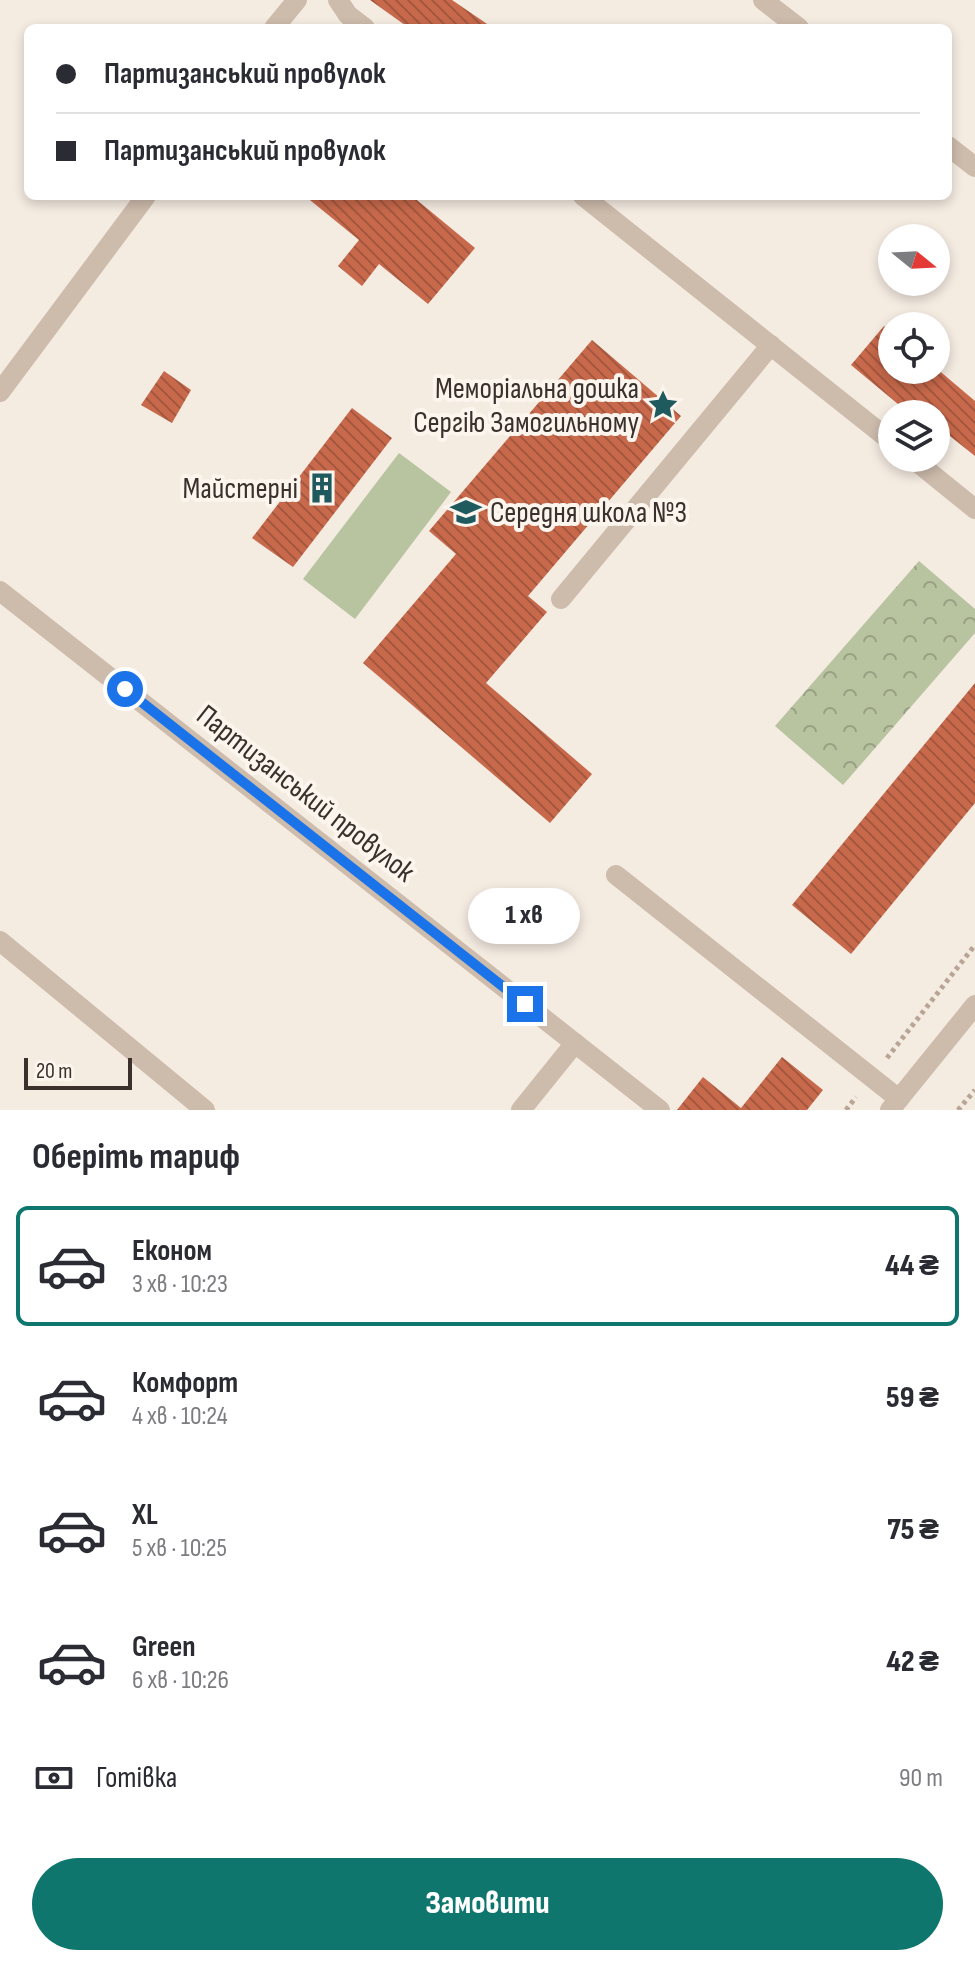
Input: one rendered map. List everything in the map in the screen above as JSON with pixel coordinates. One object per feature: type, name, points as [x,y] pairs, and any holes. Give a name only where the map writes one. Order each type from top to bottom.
[{"type":"street","points":[[277,24],[297,0]]},
{"type":"street","points":[[338,0],[348,15],[360,24]]},
{"type":"street","points":[[763,0],[794,24]]},
{"type":"street","points":[[952,149],[975,167]]},
{"type":"street","points":[[0,392],[143,200]]},
{"type":"street","points":[[588,200],[878,431]]},
{"type":"street","points":[[561,599],[771,345]]},
{"type":"street","points":[[929,472],[975,509]]},
{"type":"street","name":"Партизанський провулок","points":[[0,591],[660,1110]]},
{"type":"street","points":[[616,875],[872,1077],[895,1104],[975,1005]]},
{"type":"street","points":[[0,941],[205,1110]]},
{"type":"street","points":[[521,1110],[575,1043]]},
{"type":"path","points":[[846,1110],[975,945]]},
{"type":"path","points":[[958,1110],[975,1090]]},
{"type":"green space","points":[[399,453],[451,492],[355,619],[303,579]]},
{"type":"green space","points":[[919,561],[975,609],[975,633],[843,785],[775,726]]},
{"type":"building","points":[[370,0],[452,0],[487,24],[403,24]]},
{"type":"building","points":[[310,200],[417,200],[475,248],[428,304],[379,264],[362,286],[338,266],[359,240]]},
{"type":"building","points":[[878,333],[878,384],[950,384],[950,380],[975,401],[975,456],[950,436],[950,400],[893,400],[851,365]]},
{"type":"building","points":[[592,340],[681,416],[528,596],[547,612],[486,683],[592,774],[550,823],[363,663],[456,554],[429,531]]},
{"type":"building","points":[[164,371],[191,390],[172,423],[141,405]]},
{"type":"building","name":"Майстерні","points":[[352,408],[392,438],[293,567],[252,538]]},
{"type":"building","points":[[975,683],[975,803],[851,954],[792,905]]},
{"type":"building","points":[[782,1057],[823,1090],[807,1110],[677,1110],[703,1077],[741,1108]]},
{"type":"place","name":"Меморіальна дошка Сергію Замогильному","points":[[663,405]]},
{"type":"place","name":"Майстерні","points":[[322,488]]},
{"type":"place","name":"Середня школа №3","points":[[466,512]]},
{"type":"route","points":[[125,689],[525,1004]]}]
